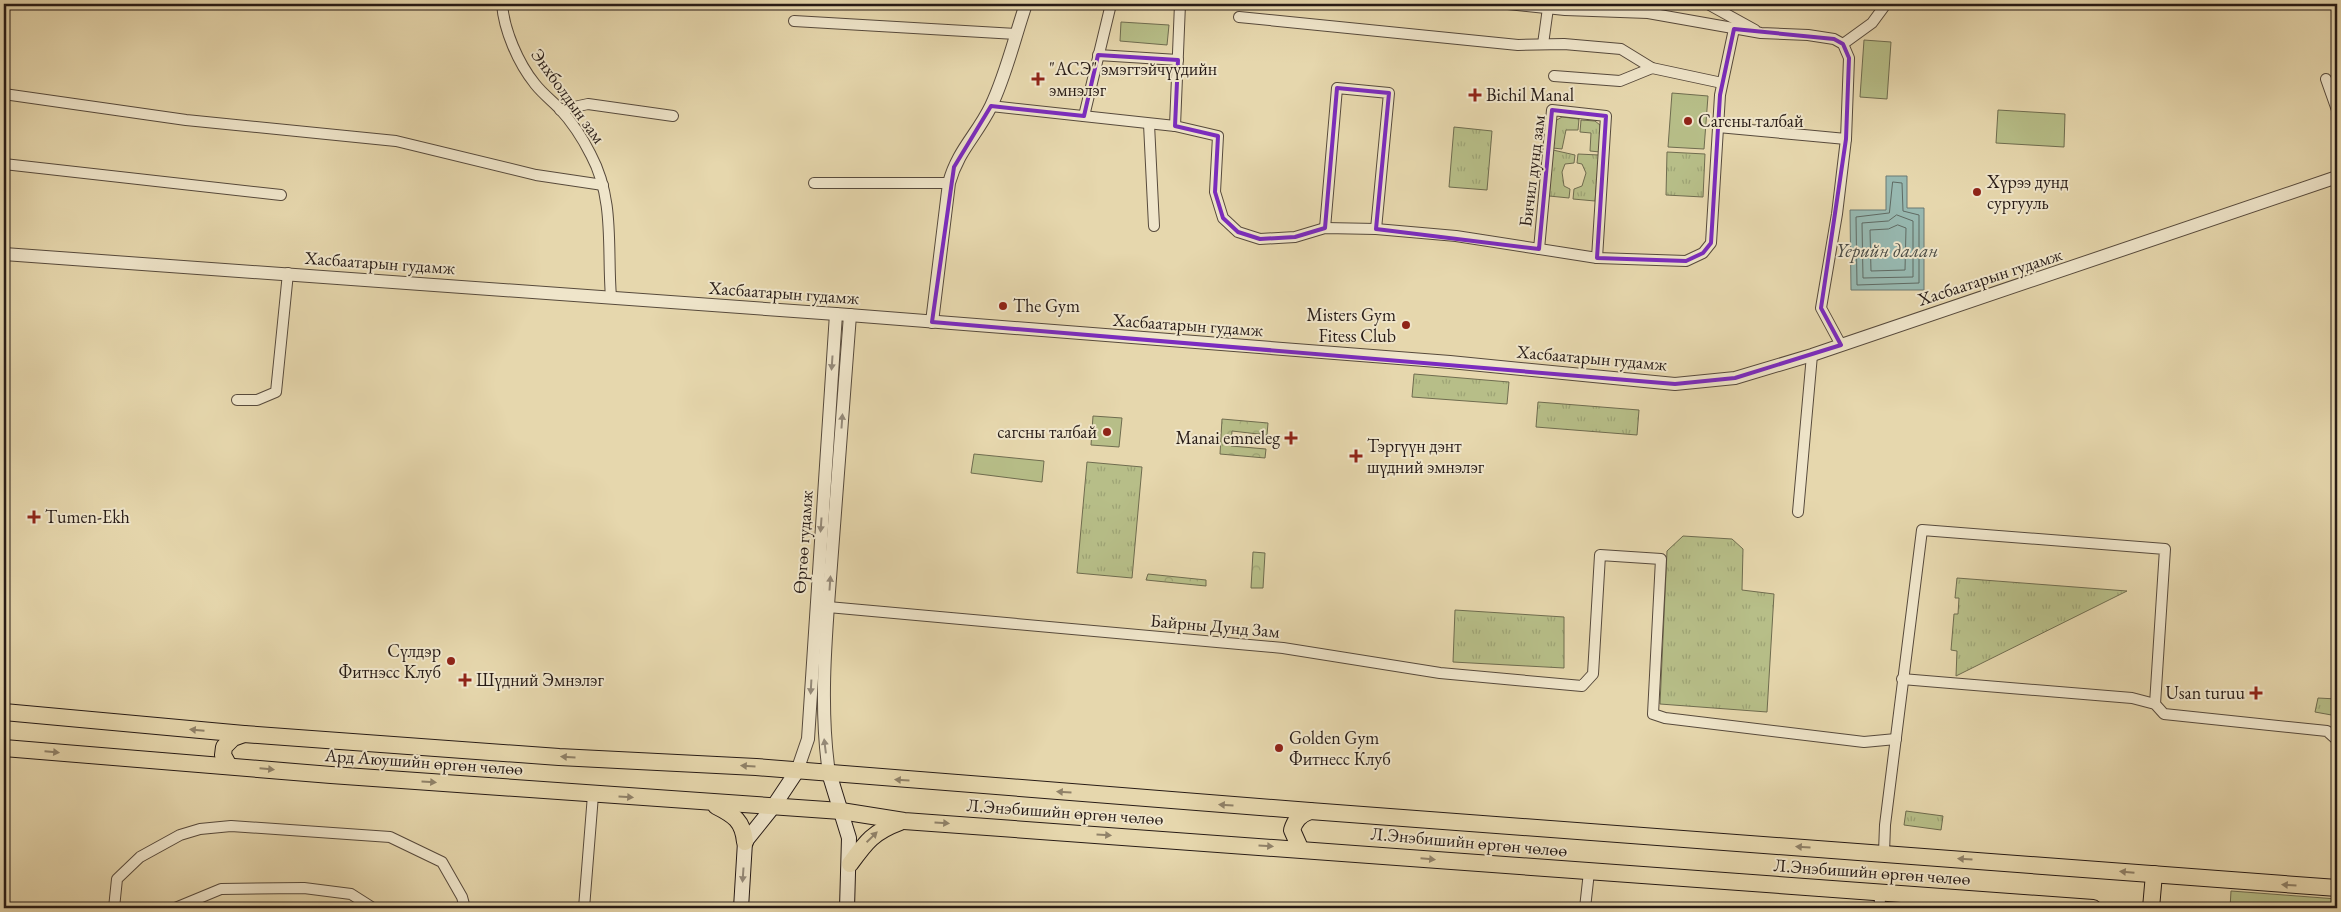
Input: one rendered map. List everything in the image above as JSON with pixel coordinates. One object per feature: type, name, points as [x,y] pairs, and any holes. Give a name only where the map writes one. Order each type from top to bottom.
[{"type":"main road","name":"Ард Аюушийн өргөн чөлөө","points":[[4,712],[244,734],[559,757],[829,773]]},
{"type":"main road","points":[[229,766],[223,755],[224,748],[233,738],[244,734]]},
{"type":"main road","name":"Ард Аюушийн өргөн чөлөө","points":[[4,748],[841,812]]},
{"type":"main road","points":[[745,842],[773,807],[797,770]]},
{"type":"main road","points":[[829,773],[849,838],[850,864],[847,908]]},
{"type":"main road","name":"Л.Энэбишийн өргөн чөлөө","points":[[829,773],[872,778],[2337,888]]},
{"type":"main road","points":[[710,802],[734,815],[743,828],[745,842],[741,908]]},
{"type":"main road","points":[[1300,848],[1292,830],[1295,821],[1302,814],[1310,811]]},
{"type":"main road","name":"Л.Энэбишийн өргөн чөлөө","points":[[841,812],[904,821],[1300,848],[1589,872],[1880,900],[2093,908]]},
{"type":"main road","points":[[850,864],[870,838],[880,829],[904,821]]},
{"type":"main road","points":[[2151,908],[2154,874]]},
{"type":"street","name":"Энхболдын зам","points":[[502,4],[515,52],[534,84],[560,110],[592,156],[603,185],[610,227],[608,265],[611,297]]},
{"type":"street","points":[[932,322],[949,183],[963,148],[991,106],[1026,4]]},
{"type":"street","points":[[1084,116],[1111,4]]},
{"type":"street","points":[[1175,126],[1180,4]]},
{"type":"street","points":[[1508,4],[1648,13],[1761,33],[1808,35],[1834,39],[1843,44],[1849,58],[1846,139],[1837,214],[1821,308],[1841,345]]},
{"type":"street","points":[[1708,4],[1761,33]]},
{"type":"street","points":[[1843,44],[1872,23],[1886,4]]},
{"type":"street","points":[[1543,44],[1548,8]]},
{"type":"street","points":[[1239,17],[1518,45],[1543,44],[1621,49],[1652,68],[1722,83]]},
{"type":"street","points":[[794,21],[1016,34]]},
{"type":"street","name":"Бичил дунд зам","points":[[991,106],[1175,126],[1218,136],[1215,192],[1224,218],[1238,232],[1260,239],[1295,237],[1325,228],[1376,229],[1456,236],[1597,258],[1686,262],[1703,253],[1711,243],[1722,83],[1734,29]]},
{"type":"street","points":[[1098,55],[1178,60]]},
{"type":"street","points":[[1554,76],[1620,81],[1652,68]]},
{"type":"street","points":[[2326,79],[2337,110]]},
{"type":"street","points":[[1325,228],[1337,88],[1389,93],[1376,229]]},
{"type":"street","points":[[4,94],[186,120],[396,141],[536,175],[603,185]]},
{"type":"street","points":[[560,110],[588,104],[673,116]]},
{"type":"street","name":"Бичил дунд зам","points":[[1539,249],[1552,110],[1606,116],[1597,258]]},
{"type":"street","points":[[1150,124],[1154,226]]},
{"type":"street","points":[[1718,127],[1846,139]]},
{"type":"street","points":[[4,164],[281,195]]},
{"type":"street","name":"Хасбаатарын гудамж","points":[[4,254],[850,315],[1450,362],[1675,384],[1735,378],[1812,355],[2337,177]]},
{"type":"street","points":[[814,183],[928,185],[949,183]]},
{"type":"street","points":[[237,400],[256,400],[276,392],[288,273]]},
{"type":"street","name":"Өргөө гудамж","points":[[797,770],[808,739],[836,314]]},
{"type":"street","name":"Өргөө гудамж","points":[[829,773],[824,740],[828,607],[850,315]]},
{"type":"street","points":[[1798,512],[1812,355]]},
{"type":"street","points":[[1884,853],[1885,825],[1902,679],[1922,530],[2165,550],[2155,704]]},
{"type":"street","name":"Байрны Дунд Зам","points":[[828,607],[1283,648],[1440,673],[1582,686],[1592,674],[1600,555],[1661,559],[1653,714],[1665,718],[1864,742],[1896,739]]},
{"type":"street","points":[[1902,679],[2132,698],[2155,704],[2164,714],[2327,731],[2337,740]]},
{"type":"street","points":[[584,908],[593,794]]},
{"type":"street","points":[[114,908],[117,879],[140,857],[180,835],[200,829],[231,826],[390,837],[442,862],[462,897],[465,908]]},
{"type":"street","points":[[1585,908],[1589,872]]},
{"type":"street","points":[[175,908],[221,889],[304,888],[350,894],[373,908]]},
{"type":"highlighted area","points":[[1734,29],[1834,39],[1843,44],[1849,58],[1846,139],[1821,308],[1841,345],[1735,378],[1675,384],[932,322],[954,167],[991,106],[1084,116],[1098,55],[1178,60],[1175,126],[1218,136],[1215,192],[1223,218],[1238,232],[1260,239],[1295,237],[1325,228],[1337,88],[1389,93],[1376,229],[1539,249],[1552,110],[1606,116],[1597,258],[1686,261],[1703,253],[1711,243],[1720,95]]},
{"type":"green space","points":[[1121,22],[1169,25],[1167,45],[1120,41]]},
{"type":"green space","points":[[1864,40],[1891,42],[1887,99],[1860,97]]},
{"type":"green space","name":"Сагсны талбай","points":[[1672,93],[1708,96],[1704,149],[1668,147]]},
{"type":"green space","points":[[1998,110],[2065,114],[2064,147],[1996,143]]},
{"type":"green space","points":[[1562,117],[1579,119],[1578,130],[1566,130],[1562,149],[1553,148],[1555,121]]},
{"type":"green space","points":[[1581,120],[1595,121],[1600,125],[1600,152],[1590,151],[1591,133],[1580,132]]},
{"type":"green space","points":[[1454,127],[1492,131],[1487,190],[1449,187]]},
{"type":"green space","points":[[1553,150],[1575,155],[1574,163],[1565,164],[1562,172],[1564,186],[1570,189],[1569,198],[1549,196]]},
{"type":"green space","points":[[1667,152],[1705,154],[1703,197],[1666,195]]},
{"type":"green space","points":[[1578,154],[1599,155],[1595,201],[1573,199],[1574,189],[1582,186],[1586,173],[1582,164],[1577,163]]},
{"type":"green space","points":[[1414,374],[1509,382],[1507,404],[1412,397]]},
{"type":"green space","points":[[1538,402],[1639,410],[1637,435],[1536,427]]},
{"type":"green space","name":"сагсны талбай","points":[[1093,416],[1122,418],[1119,447],[1091,445]]},
{"type":"green space","points":[[1222,419],[1268,423],[1267,435],[1232,431],[1231,446],[1266,449],[1265,458],[1220,454]]},
{"type":"green space","points":[[974,454],[1044,461],[1042,482],[971,473]]},
{"type":"green space","points":[[1087,462],[1142,467],[1132,578],[1077,573]]},
{"type":"green space","points":[[1683,536],[1732,539],[1743,549],[1742,590],[1774,594],[1767,712],[1660,704],[1667,551]]},
{"type":"green space","points":[[1253,552],[1265,553],[1263,588],[1251,588]]},
{"type":"green space","points":[[1148,574],[1206,580],[1206,586],[1146,580]]},
{"type":"green space","points":[[1957,578],[2127,591],[1956,676],[1957,651],[1951,650],[1954,614],[1958,614],[1959,598],[1955,598]]},
{"type":"green space","points":[[1455,610],[1564,617],[1564,668],[1453,662]]},
{"type":"green space","points":[[2318,698],[2337,699],[2337,716],[2315,712]]},
{"type":"green space","points":[[1906,811],[1943,816],[1941,830],[1904,825]]},
{"type":"green space","points":[[2231,891],[2337,899],[2337,908],[2230,908]]},
{"type":"water","name":"Үерийн далан","points":[[1886,176],[1907,176],[1907,208],[1924,208],[1924,290],[1851,290],[1850,210],[1886,210]]},
{"type":"place","name":"\"АСЭ\" эмэгтэйчүүдийн эмнэлэг","points":[[1038,79]]},
{"type":"place","name":"Bichil Manal","points":[[1475,95]]},
{"type":"place","name":"Сагсны талбай","points":[[1688,121]]},
{"type":"place","name":"Хүрээ дунд сургууль","points":[[1977,192]]},
{"type":"place","name":"The Gym","points":[[1003,306]]},
{"type":"place","name":"Misters Gym Fitess Club","points":[[1406,325]]},
{"type":"place","name":"сагсны талбай","points":[[1107,432]]},
{"type":"place","name":"Manai emneleg","points":[[1291,438]]},
{"type":"place","name":"Тэргүүн дэнт шүдний эмнэлэг","points":[[1356,456]]},
{"type":"place","name":"Tumen-Ekh","points":[[34,517]]},
{"type":"place","name":"Сүлдэр Фитнэсс Kлуб","points":[[451,661]]},
{"type":"place","name":"Шүдний Эмнэлэг","points":[[465,680]]},
{"type":"place","name":"Usan turuu","points":[[2256,693]]},
{"type":"place","name":"Golden Gym Фитнесс Клуб","points":[[1279,748]]}]
